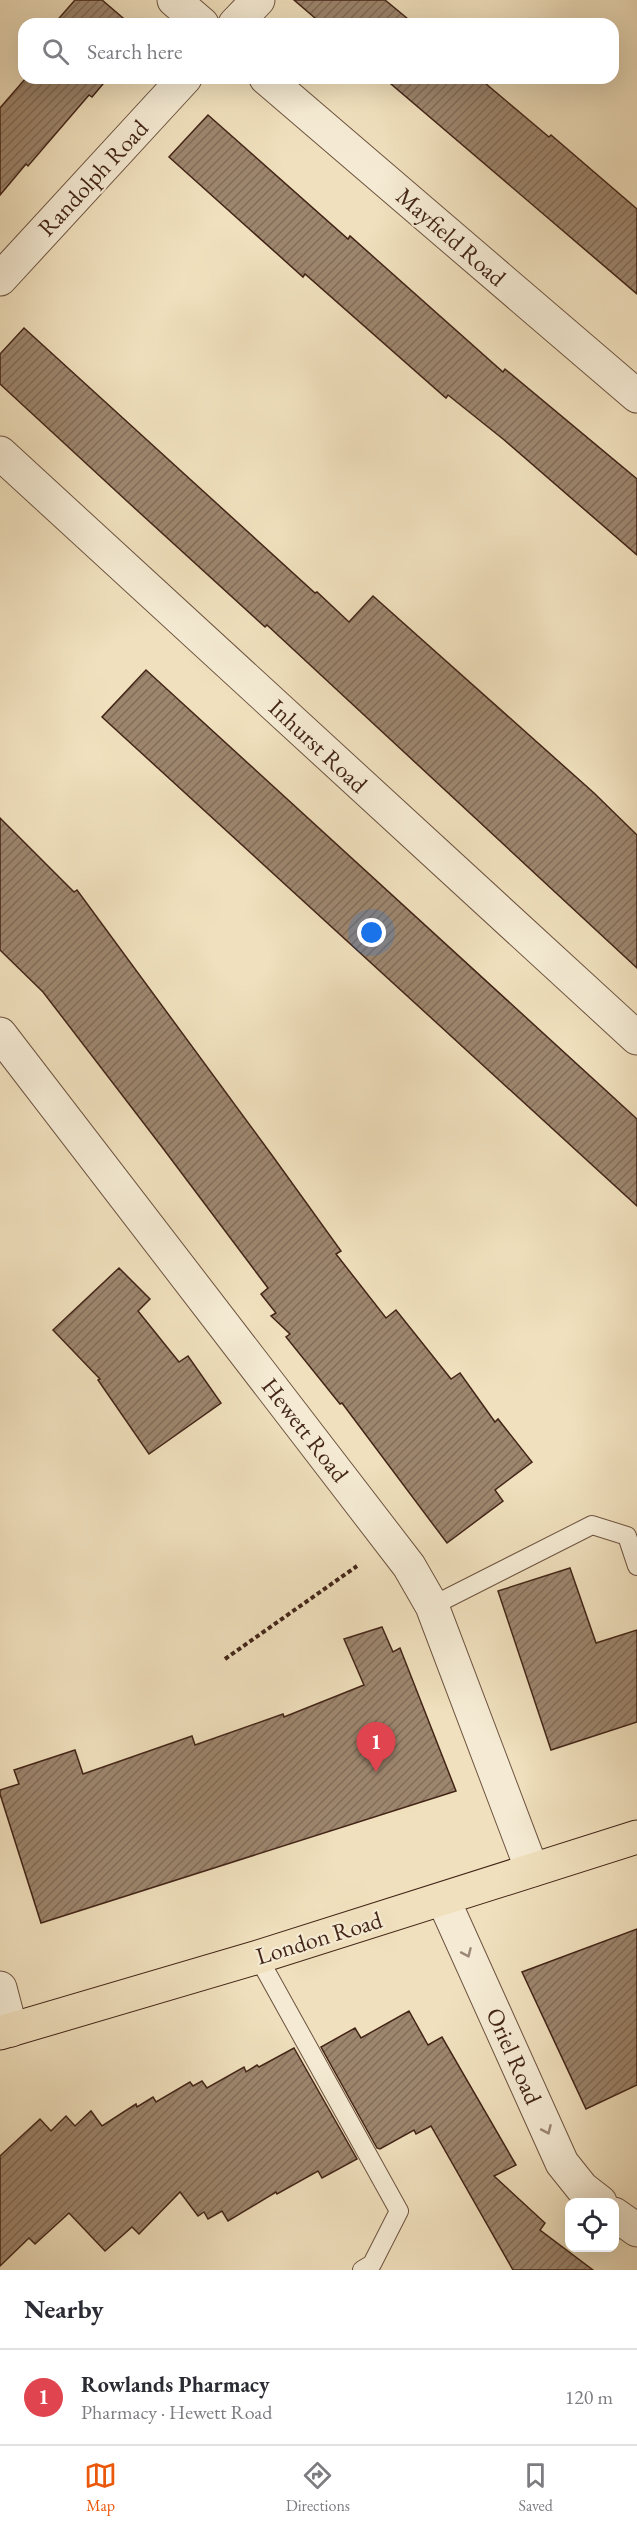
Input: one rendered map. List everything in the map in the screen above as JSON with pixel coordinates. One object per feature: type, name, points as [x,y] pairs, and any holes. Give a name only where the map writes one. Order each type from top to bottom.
[{"type":"main road","name":"London Road","points":[[6,2032],[258,1957],[637,1837]]},
{"type":"street","points":[[174,0],[195,18]]},
{"type":"street","points":[[241,18],[258,0]]},
{"type":"street","name":"Randolph Road","points":[[0,279],[179,84]]},
{"type":"street","name":"Mayfield Road","points":[[273,84],[637,396]]},
{"type":"street","name":"Inhurst Road","points":[[0,453],[637,1038]]},
{"type":"street","name":"Hewett Road","points":[[0,1034],[410,1566],[432,1606],[532,1870]]},
{"type":"street","name":"Oriel Road","points":[[443,1899],[562,2163],[582,2188],[595,2198]]},
{"type":"street","points":[[0,1988],[6,2032]]},
{"type":"street","points":[[619,2217],[637,2230]]},
{"type":"lane","points":[[432,1606],[592,1525],[627,1536],[637,1566]]},
{"type":"lane","points":[[258,1957],[399,2211],[372,2264],[362,2270]]},
{"type":"path","points":[[225,1659],[391,1542]]},
{"type":"building","points":[[75,0],[102,0],[123,18],[59,18]]},
{"type":"building","points":[[294,0],[385,0],[407,18],[315,18]]},
{"type":"building","points":[[21,84],[103,84],[92,97],[89,95],[0,195],[0,108]]},
{"type":"building","points":[[391,84],[486,84],[549,137],[551,135],[637,209],[637,294]]},
{"type":"building","points":[[208,115],[348,239],[350,236],[503,372],[505,369],[637,479],[637,555],[503,439],[448,395],[446,398],[305,274],[303,277],[169,157]]},
{"type":"building","points":[[24,328],[349,622],[373,596],[594,793],[637,835],[637,968],[267,625],[265,627],[0,384],[0,354]]},
{"type":"building","points":[[146,670],[637,1119],[637,1206],[102,717]]},
{"type":"building","points":[[0,818],[74,892],[77,890],[341,1251],[336,1254],[386,1318],[396,1310],[451,1379],[460,1373],[495,1422],[498,1419],[532,1462],[495,1490],[503,1501],[447,1543],[342,1403],[340,1404],[286,1337],[290,1334],[271,1316],[276,1313],[261,1294],[268,1288],[162,1147],[43,992],[0,950]]},
{"type":"building","points":[[119,1268],[150,1299],[138,1311],[179,1362],[188,1356],[221,1403],[149,1454],[98,1380],[100,1379],[53,1330]]},
{"type":"building","points":[[570,1568],[596,1643],[637,1630],[637,1722],[551,1750],[498,1591]]},
{"type":"building","points":[[382,1627],[393,1652],[400,1648],[456,1791],[41,1923],[0,1794],[0,1790],[19,1784],[14,1770],[75,1750],[83,1774],[192,1736],[195,1745],[283,1714],[284,1717],[364,1685],[344,1639]]},
{"type":"building","points":[[637,1929],[637,2085],[586,2109],[522,1972]]},
{"type":"building","points":[[409,2011],[428,2045],[442,2037],[516,2165],[494,2176],[545,2223],[540,2230],[565,2249],[565,2252],[569,2252],[593,2270],[513,2270],[431,2126],[416,2134],[414,2130],[380,2149],[377,2148],[321,2047],[355,2028],[361,2038]]},
{"type":"building","points":[[294,2048],[357,2159],[322,2178],[318,2171],[277,2194],[276,2192],[228,2221],[222,2211],[208,2219],[204,2212],[198,2216],[180,2192],[139,2234],[132,2227],[105,2251],[69,2213],[35,2244],[29,2238],[0,2266],[0,2156],[40,2119],[51,2131],[66,2116],[75,2126],[91,2111],[102,2126],[136,2104],[137,2107],[153,2097],[156,2102],[190,2082],[193,2086],[202,2081],[207,2088],[244,2067],[246,2072]]},
{"type":"place","name":"Rowlands Pharmacy","points":[[376,1772]]}]
